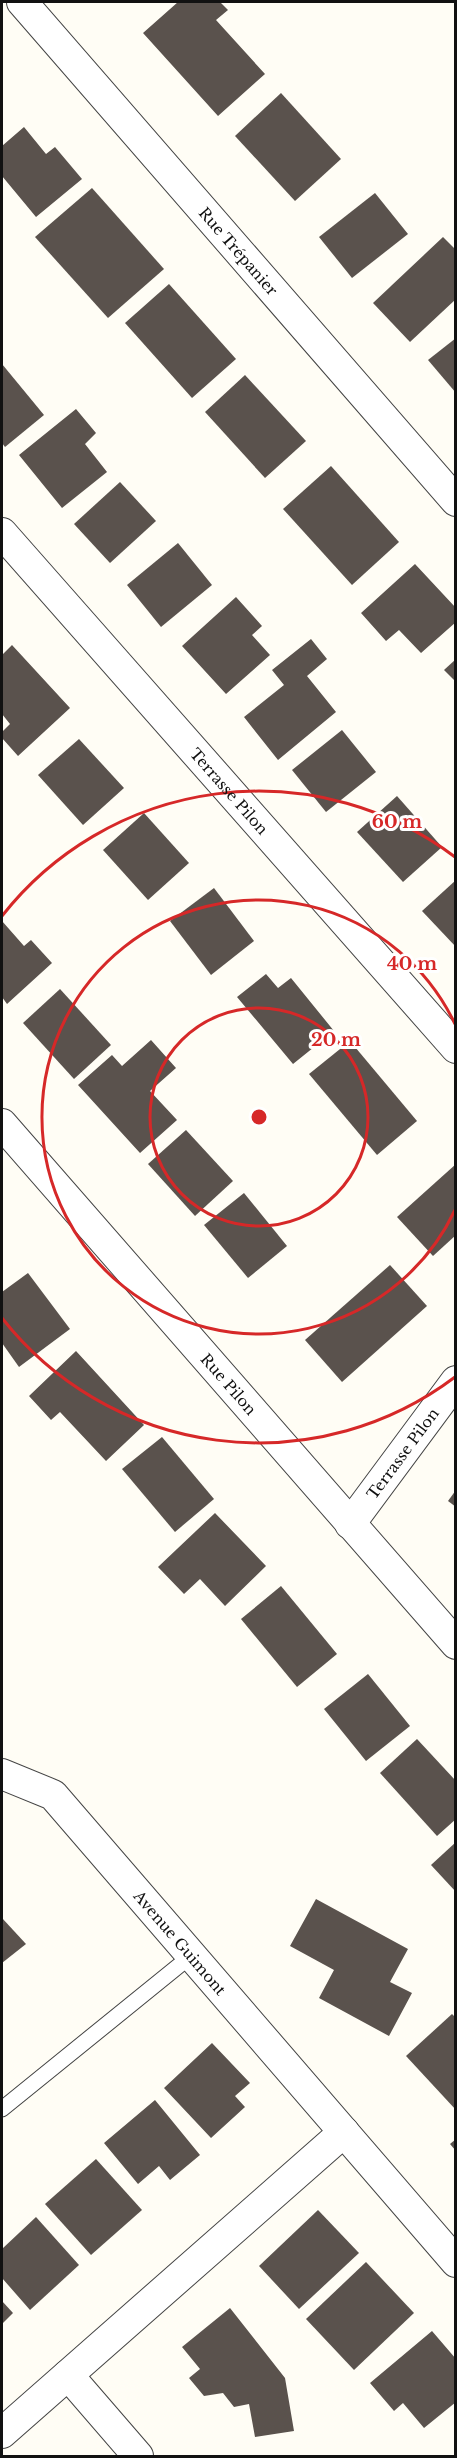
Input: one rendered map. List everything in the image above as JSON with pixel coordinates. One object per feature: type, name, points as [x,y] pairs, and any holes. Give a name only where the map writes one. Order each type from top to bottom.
[{"type":"street","name":"Rue Trépanier","points":[[22,2],[456,501]]},
{"type":"street","name":"Terrasse Pilon","points":[[2,533],[456,1048]]},
{"type":"street","name":"Rue Pilon","points":[[2,1124],[456,1644]]},
{"type":"street","name":"Terrasse Pilon","points":[[350,1524],[456,1382]]},
{"type":"street","name":"Avenue Guimont","points":[[2,1774],[53,1795],[456,2262]]},
{"type":"street","points":[[2,2433],[344,2132]]},
{"type":"street","points":[[68,2375],[138,2457]]},
{"type":"lane","points":[[2,2109],[192,1955]]},
{"type":"building","points":[[178,2],[220,2],[228,10],[216,20],[265,74],[218,116],[143,33]]},
{"type":"building","points":[[281,93],[341,159],[295,201],[235,136]]},
{"type":"building","points":[[24,127],[46,154],[55,147],[82,179],[36,217],[2,176],[2,146]]},
{"type":"building","points":[[92,188],[164,269],[108,318],[35,237]]},
{"type":"building","points":[[375,193],[408,234],[352,278],[319,237]]},
{"type":"building","points":[[443,237],[456,250],[456,299],[410,342],[373,303]]},
{"type":"building","points":[[169,284],[236,359],[192,398],[125,323]]},
{"type":"building","points":[[456,338],[456,393],[428,360]]},
{"type":"building","points":[[2,364],[44,415],[5,447],[2,443]]},
{"type":"building","points":[[245,375],[306,441],[265,478],[205,412]]},
{"type":"building","points":[[76,409],[96,433],[85,444],[107,472],[62,508],[19,455]]},
{"type":"building","points":[[331,466],[399,542],[352,585],[283,509]]},
{"type":"building","points":[[120,482],[156,521],[110,563],[74,524]]},
{"type":"building","points":[[178,543],[212,585],[161,627],[127,585]]},
{"type":"building","points":[[415,564],[456,608],[456,622],[421,653],[399,630],[386,641],[361,613]]},
{"type":"building","points":[[236,597],[262,626],[252,635],[270,655],[226,694],[182,646]]},
{"type":"building","points":[[311,639],[327,659],[307,676],[336,712],[278,760],[244,717],[284,685],[272,670]]},
{"type":"building","points":[[12,645],[70,708],[18,756],[2,738],[2,732],[10,724],[2,714],[2,655]]},
{"type":"building","points":[[456,659],[456,682],[444,670]]},
{"type":"building","points":[[342,730],[376,772],[326,812],[292,770]]},
{"type":"building","points":[[79,739],[124,788],[83,825],[38,775]]},
{"type":"building","points":[[397,796],[442,847],[403,882],[357,832]]},
{"type":"building","points":[[144,813],[189,863],[148,900],[103,850]]},
{"type":"building","points":[[456,880],[456,947],[422,911]]},
{"type":"building","points":[[214,888],[254,941],[211,975],[170,921]]},
{"type":"building","points":[[2,921],[24,946],[31,940],[52,963],[7,1004],[2,997]]},
{"type":"building","points":[[266,974],[278,988],[291,978],[334,1031],[293,1064],[237,997]]},
{"type":"building","points":[[60,989],[111,1045],[74,1079],[23,1023]]},
{"type":"building","points":[[151,1040],[176,1068],[150,1091],[177,1120],[140,1153],[78,1085],[112,1055],[122,1066]]},
{"type":"building","points":[[350,1041],[417,1121],[377,1155],[309,1074]]},
{"type":"building","points":[[186,1130],[233,1181],[195,1216],[148,1164]]},
{"type":"building","points":[[456,1164],[456,1235],[433,1256],[397,1217]]},
{"type":"building","points":[[244,1193],[287,1246],[248,1278],[204,1225]]},
{"type":"building","points":[[390,1265],[427,1306],[342,1382],[305,1340]]},
{"type":"building","points":[[28,1273],[70,1329],[19,1367],[2,1343],[2,1292]]},
{"type":"building","points":[[76,1351],[144,1425],[106,1461],[60,1412],[51,1420],[29,1396]]},
{"type":"building","points":[[162,1437],[214,1499],[175,1532],[122,1469]]},
{"type":"building","points":[[456,1490],[456,1507],[448,1501]]},
{"type":"building","points":[[215,1513],[266,1566],[225,1606],[200,1579],[184,1594],[158,1567]]},
{"type":"building","points":[[281,1586],[337,1654],[297,1687],[241,1619]]},
{"type":"building","points":[[368,1674],[410,1726],[366,1761],[324,1709]]},
{"type":"building","points":[[417,1739],[456,1781],[456,1819],[437,1836],[380,1773]]},
{"type":"building","points":[[456,1842],[456,1892],[431,1865]]},
{"type":"building","points":[[316,1899],[408,1949],[390,1982],[412,1993],[389,2036],[319,1998],[334,1970],[290,1946]]},
{"type":"building","points":[[2,1918],[26,1944],[2,1963]]},
{"type":"building","points":[[452,2014],[456,2018],[456,2110],[406,2056]]},
{"type":"building","points":[[212,2043],[250,2083],[235,2096],[245,2107],[211,2138],[164,2088]]},
{"type":"building","points":[[155,2100],[200,2155],[170,2180],[159,2166],[138,2184],[104,2143]]},
{"type":"building","points":[[456,2139],[456,2151],[450,2144]]},
{"type":"building","points":[[96,2159],[142,2210],[91,2255],[45,2204]]},
{"type":"building","points":[[318,2210],[359,2253],[299,2309],[259,2266]]},
{"type":"building","points":[[36,2217],[79,2265],[30,2310],[2,2278],[2,2249]]},
{"type":"building","points":[[366,2262],[414,2313],[354,2370],[306,2319]]},
{"type":"building","points":[[2,2301],[13,2313],[2,2324]]},
{"type":"building","points":[[230,2308],[285,2378],[294,2431],[255,2437],[249,2404],[234,2407],[223,2393],[204,2396],[189,2378],[200,2369],[182,2347]]},
{"type":"building","points":[[432,2331],[456,2359],[456,2402],[424,2428],[403,2403],[394,2411],[370,2383]]}]
